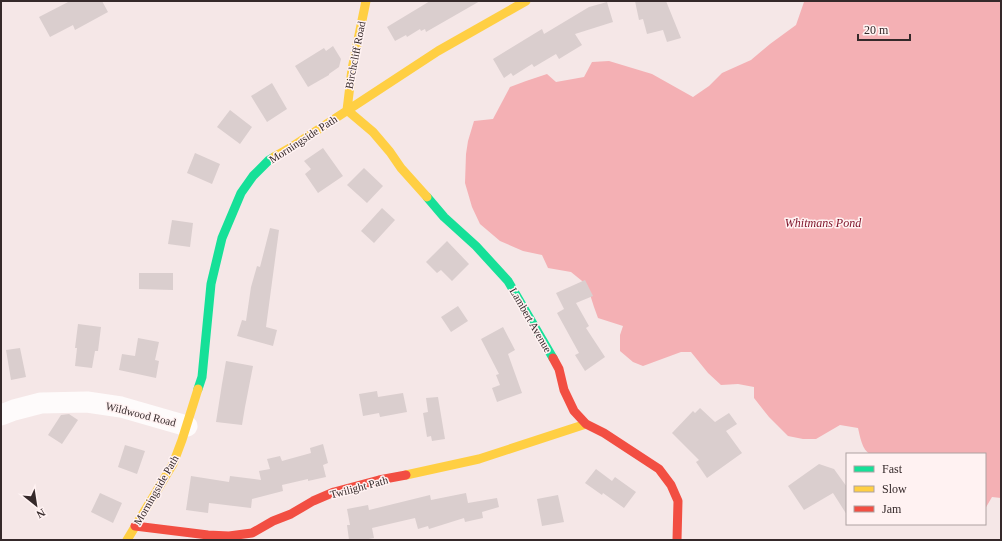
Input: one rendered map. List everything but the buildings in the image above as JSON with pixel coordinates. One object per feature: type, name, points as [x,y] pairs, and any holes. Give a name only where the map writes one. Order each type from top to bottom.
[{"type":"street","name":"Birchcliff Road","points":[[347,110],[351,70],[366,1]]},
{"type":"street","name":"Morningside Path","points":[[127,540],[173,464],[187,426],[202,377],[211,284],[222,238],[241,193],[253,176],[269,160],[290,148],[438,51],[526,1]]},
{"type":"street","name":"Lambert Avenue","points":[[347,110],[373,132],[401,168],[444,217],[476,246],[508,281],[559,369],[564,390],[574,411],[586,424],[604,433],[659,469],[671,485],[678,502],[677,540]]},
{"type":"street","name":"Wildwood Road","points":[[1,415],[41,403],[87,402],[121,407],[187,426]]},
{"type":"street","name":"Twilight Path","points":[[135,526],[208,535],[229,536],[252,533],[273,521],[291,514],[313,501],[334,492],[379,480],[479,459],[586,424]]},
{"type":"water","name":"Whitmans Pond","points":[[1001,1],[1001,498],[992,497],[986,507],[986,453],[868,453],[863,446],[858,428],[840,425],[816,439],[803,439],[788,436],[769,417],[754,398],[754,387],[738,384],[721,385],[708,373],[691,352],[681,352],[643,366],[633,362],[620,351],[620,335],[623,326],[598,318],[587,285],[571,272],[548,268],[542,255],[523,251],[500,241],[480,224],[472,207],[465,183],[466,154],[474,121],[493,119],[510,87],[547,74],[556,82],[584,77],[592,62],[609,61],[652,74],[693,97],[709,86],[722,73],[751,60],[796,25],[804,2]]},
{"type":"traffic: fast","points":[[198,389],[202,377],[211,284],[222,238],[241,193],[253,176],[274,157]]},
{"type":"traffic: fast","points":[[427,197],[444,217],[476,246],[508,281],[553,358]]},
{"type":"traffic: slow","points":[[366,1],[352,69],[347,110],[373,132],[401,168],[427,197]]},
{"type":"traffic: slow","points":[[274,157],[438,51],[526,1]]},
{"type":"traffic: slow","points":[[127,540],[173,464],[198,389]]},
{"type":"traffic: slow","points":[[406,475],[479,459],[586,424]]},
{"type":"traffic: jam","points":[[553,358],[559,369],[564,390],[574,411],[586,424],[604,433],[659,469],[671,485],[678,501],[677,540]]},
{"type":"traffic: jam","points":[[135,526],[208,535],[229,536],[252,533],[273,521],[291,514],[313,501],[334,492],[379,480],[406,475]]}]
